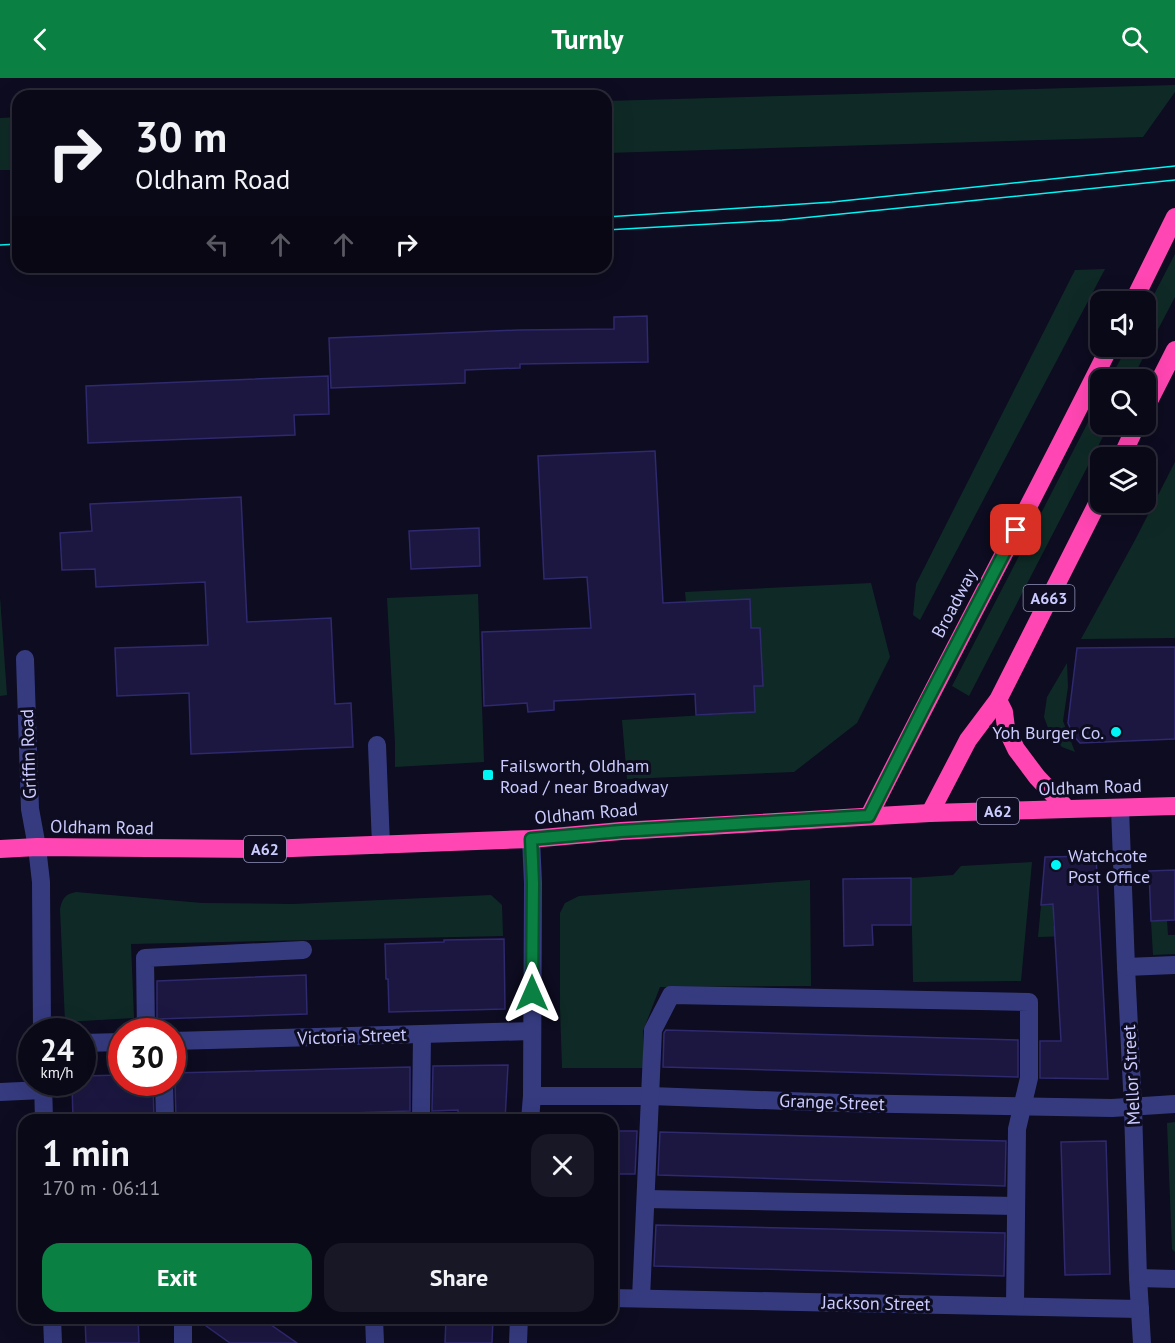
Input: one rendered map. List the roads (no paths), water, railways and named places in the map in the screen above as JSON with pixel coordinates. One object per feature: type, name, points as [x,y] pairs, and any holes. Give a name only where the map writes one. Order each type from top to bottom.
[{"type":"highway","points":[[1138,291],[1171,224]]},
{"type":"highway","points":[[1156,387],[1175,350]]},
{"type":"highway","name":"Broadway","points":[[869,816],[1104,357]]},
{"type":"highway","name":"A663","points":[[930,813],[968,740],[998,700],[1092,513]]},
{"type":"highway","points":[[998,700],[1004,712],[1006,728],[1016,749],[1037,777],[1067,809]]},
{"type":"highway","name":"Oldham Road","points":[[0,849],[37,847],[266,849],[381,845],[531,839],[621,831],[930,813],[1175,806]]},
{"type":"street","name":"Griffin Road","points":[[25,659],[30,809],[41,882],[42,1018]]},
{"type":"street","points":[[377,745],[381,845]]},
{"type":"street","name":"Mellor Street","points":[[1120,808],[1142,1343]]},
{"type":"street","points":[[530,1114],[533,883],[531,839]]},
{"type":"street","points":[[146,1018],[145,958],[303,950]]},
{"type":"street","points":[[1126,968],[1175,965]]},
{"type":"street","points":[[641,1298],[653,1030],[670,995],[1029,1002],[1029,1078],[1017,1129],[1015,1306]]},
{"type":"street","name":"Victoria Street","points":[[186,1041],[532,1031]]},
{"type":"street","points":[[422,1034],[422,1114]]},
{"type":"street","points":[[0,1092],[18,1090]]},
{"type":"street","points":[[43,1096],[44,1114]]},
{"type":"street","points":[[164,1096],[165,1114]]},
{"type":"street","name":"Grange Street","points":[[532,1096],[651,1096],[841,1103],[1023,1106],[1133,1107],[1175,1104]]},
{"type":"street","points":[[646,1199],[1016,1206]]},
{"type":"street","points":[[1138,1278],[1175,1279]]},
{"type":"street","name":"Jackson Street","points":[[618,1298],[1140,1309]]},
{"type":"street","points":[[52,1324],[53,1343]]},
{"type":"street","points":[[183,1324],[183,1343]]},
{"type":"street","points":[[374,1324],[375,1343]]},
{"type":"street","points":[[518,1343],[519,1324]]},
{"type":"tram line","points":[[612,217],[832,202],[1175,166]]},
{"type":"tram line","points":[[612,230],[782,220],[1175,180]]},
{"type":"tram line","points":[[0,245],[12,244]]},
{"type":"place","name":"Yoh Burger Co.","points":[[1116,732]]},
{"type":"place","name":"Failsworth, Oldham Road / near Broadway","points":[[488,775]]},
{"type":"place","name":"Watchcote Post Office","points":[[1056,865]]}]
